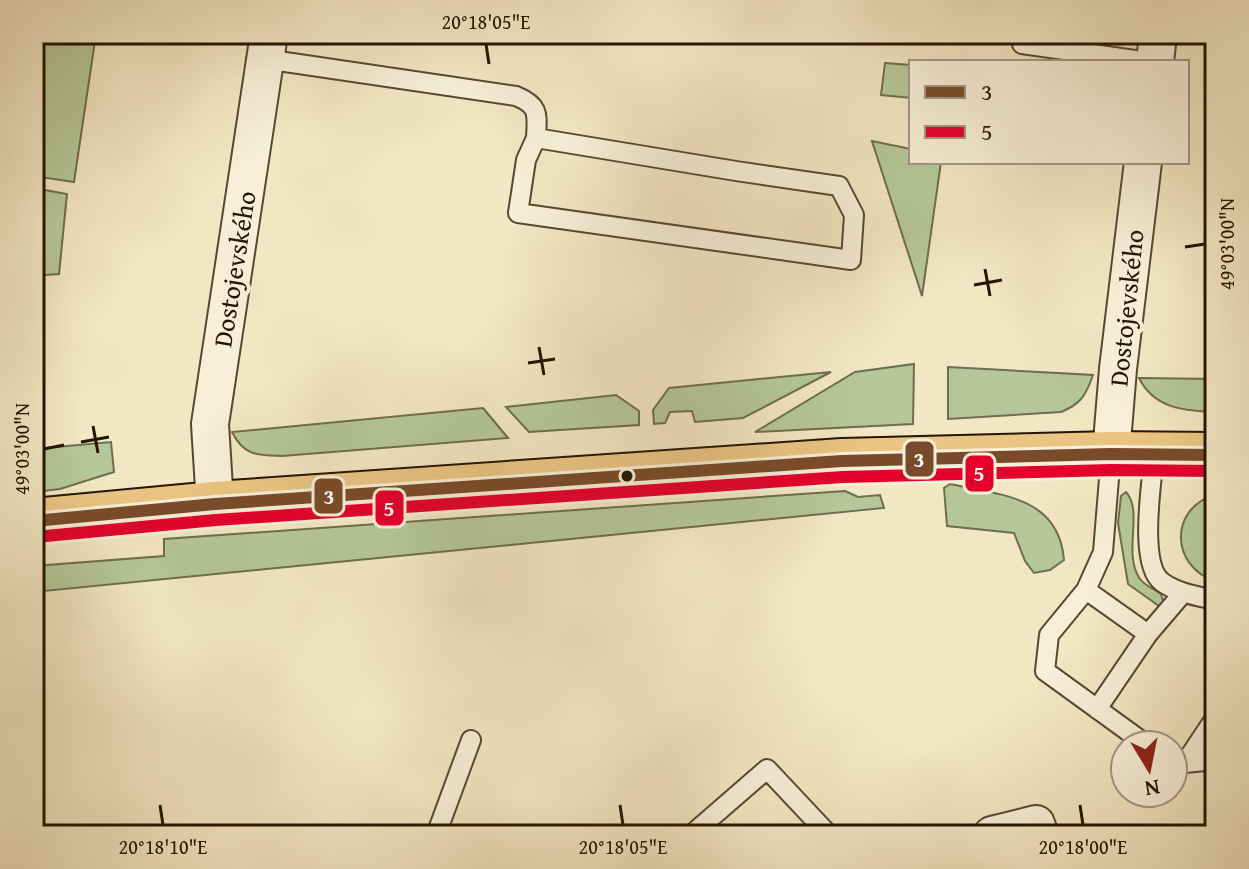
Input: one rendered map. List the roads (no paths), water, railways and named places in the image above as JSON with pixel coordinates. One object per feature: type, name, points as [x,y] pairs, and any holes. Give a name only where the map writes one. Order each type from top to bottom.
[{"type":"main road","points":[[34,521],[215,504],[842,461],[1111,454],[1215,455]]},
{"type":"street","points":[[1152,60],[1158,34]]},
{"type":"street","name":"Dostojevského","points":[[215,504],[210,424],[267,46]]},
{"type":"street","name":"Dostojevského","points":[[1111,454],[1143,164]]},
{"type":"street","points":[[992,835],[1036,824],[1040,835]]},
{"type":"lane","points":[[1022,44],[1072,42],[1144,60]]},
{"type":"lane","points":[[267,46],[516,96],[530,102],[537,114],[536,138],[526,160],[518,213],[851,260],[854,215],[839,186],[536,138]]},
{"type":"lane","points":[[1111,454],[1103,552],[1086,590],[1049,635],[1045,671],[1125,729]]},
{"type":"lane","points":[[1154,455],[1148,542],[1151,564],[1159,581],[1183,593],[1215,600]]},
{"type":"lane","points":[[1086,590],[1148,634]]},
{"type":"lane","points":[[1097,709],[1148,634],[1183,593]]},
{"type":"lane","points":[[1189,748],[1215,718]]},
{"type":"lane","points":[[436,835],[471,740]]},
{"type":"lane","points":[[1189,760],[1215,760]]},
{"type":"lane","points":[[691,835],[767,769],[829,835]]}]
